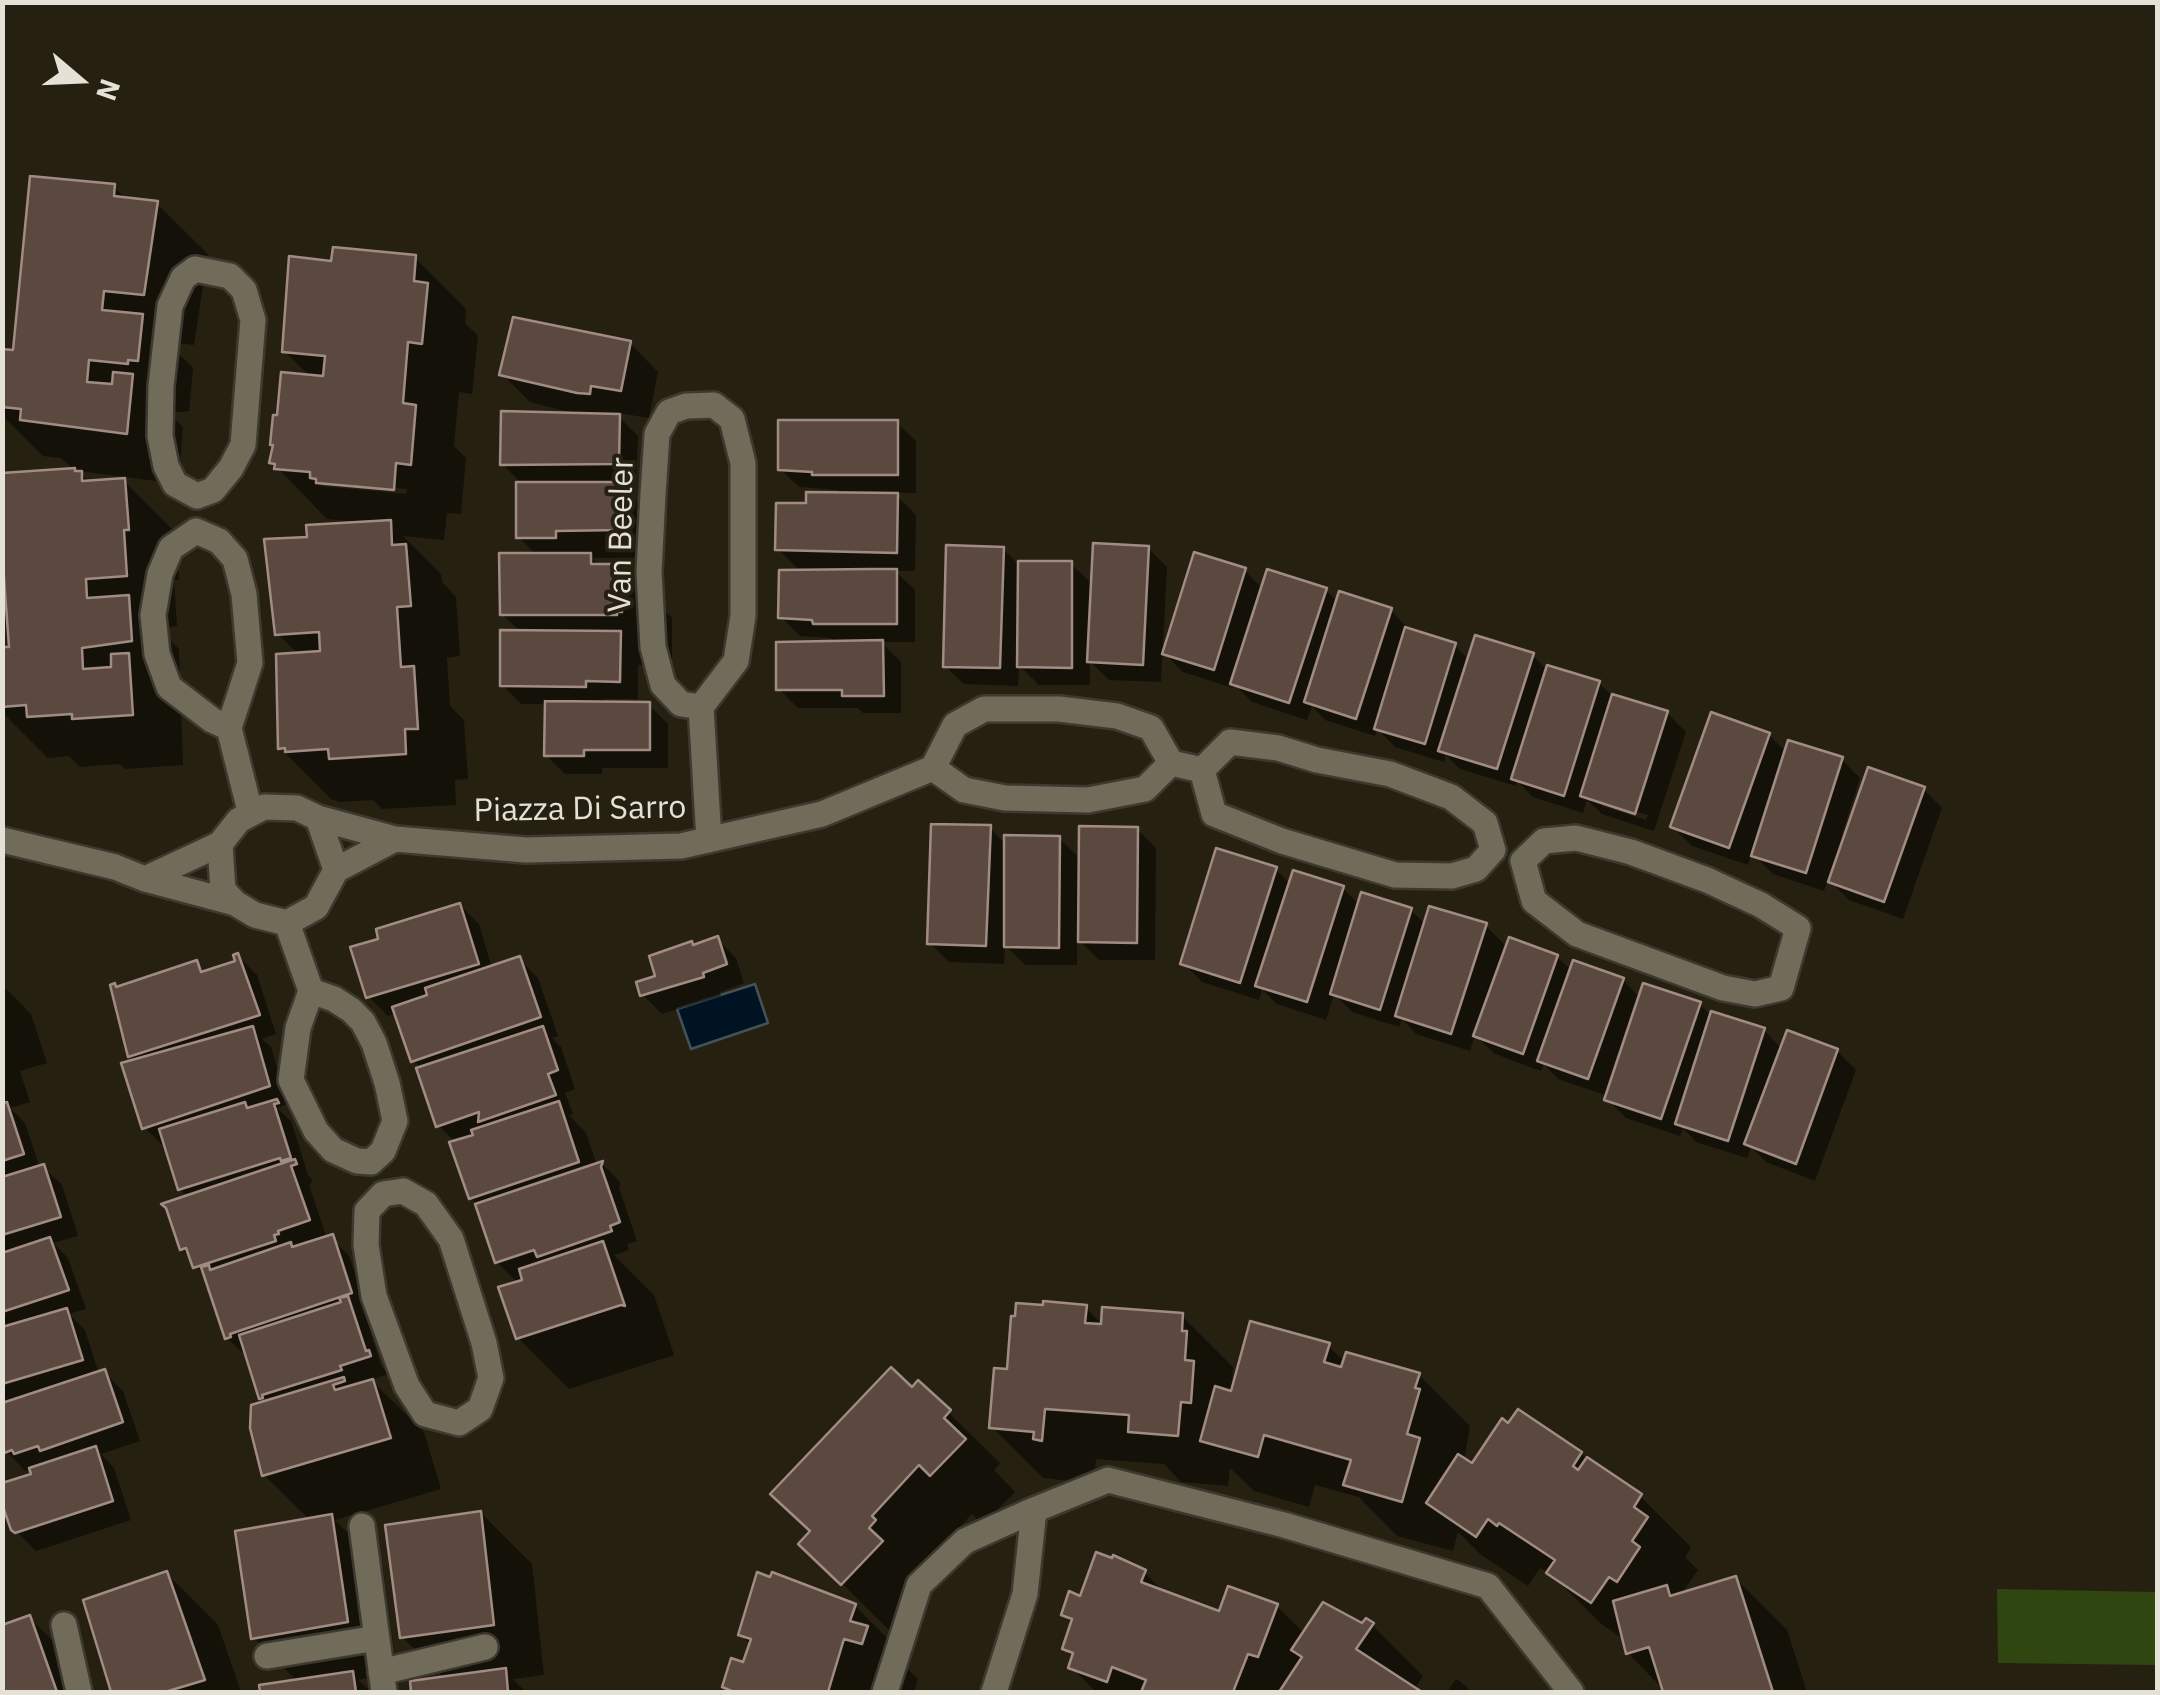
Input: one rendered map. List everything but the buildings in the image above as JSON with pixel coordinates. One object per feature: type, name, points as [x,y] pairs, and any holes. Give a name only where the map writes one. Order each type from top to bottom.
[{"type":"street","points":[[195,269],[230,276],[244,290],[253,320],[243,445],[232,468],[213,490],[197,496],[175,484],[166,466],[160,436],[170,306],[184,278],[195,269]]},
{"type":"street","name":"Van Beeler","points":[[714,405],[732,419],[744,463],[743,616],[736,661],[701,707],[681,704],[663,684],[654,647],[650,572],[653,494],[657,434],[669,412],[686,406],[714,405]]},
{"type":"street","points":[[196,532],[197,496]]},
{"type":"street","points":[[196,532],[219,541],[236,560],[244,594],[250,663],[229,728],[250,812]]},
{"type":"street","points":[[196,532],[171,548],[160,574],[153,615],[158,654],[170,687],[212,720],[229,728]]},
{"type":"street","points":[[701,707],[710,840]]},
{"type":"street","points":[[1172,763],[1145,789],[1088,800],[1005,798],[964,790],[933,768],[955,725],[984,709],[1059,709],[1117,716],[1151,728],[1172,763],[1202,770]]},
{"type":"street","points":[[1202,770],[1230,742],[1278,748],[1390,774],[1451,798],[1485,824],[1494,850]]},
{"type":"street","name":"Piazza Di Sarro","points":[[318,818],[396,838],[526,850],[680,846],[822,814],[933,768]]},
{"type":"street","points":[[1202,770],[1214,814],[1282,841],[1395,875],[1452,876],[1476,869],[1494,850]]},
{"type":"street","points":[[145,879],[220,844],[239,820],[264,808],[297,808],[318,818],[336,870]]},
{"type":"street","points":[[2,840],[116,867],[145,879],[234,903],[255,915],[287,922],[316,908],[336,870],[396,838]]},
{"type":"street","points":[[1576,838],[1631,852],[1761,905],[1798,928],[1781,988],[1756,994],[1723,988],[1576,934],[1534,900],[1523,860],[1544,841],[1576,838]]},
{"type":"street","points":[[220,844],[222,890],[234,903]]},
{"type":"street","points":[[1494,850],[1523,860]]},
{"type":"street","points":[[287,922],[311,991],[298,1028],[290,1080],[316,1131],[333,1150],[356,1161],[371,1162],[384,1152],[395,1121],[388,1083],[374,1043],[363,1022],[350,1010],[311,991]]},
{"type":"street","points":[[371,1162],[384,1194]]},
{"type":"street","points":[[403,1190],[415,1195],[438,1218],[451,1239],[491,1378],[480,1409],[459,1423],[425,1414],[407,1386],[374,1296],[366,1245],[367,1211],[384,1194],[403,1190]]},
{"type":"street","points":[[886,1692],[919,1585],[965,1540],[1108,1480],[1284,1525],[1488,1586],[1571,1692]]},
{"type":"street","points":[[994,1692],[1025,1594],[1034,1510]]},
{"type":"street","points":[[362,1526],[383,1682],[486,1647]]},
{"type":"street","points":[[64,1624],[80,1692]]},
{"type":"street","points":[[268,1656],[377,1638]]},
{"type":"green space","points":[[1997,1589],[2156,1592],[2155,1665],[1998,1663]]},
{"type":"water","points":[[755,984],[768,1023],[691,1049],[677,1009]]}]
